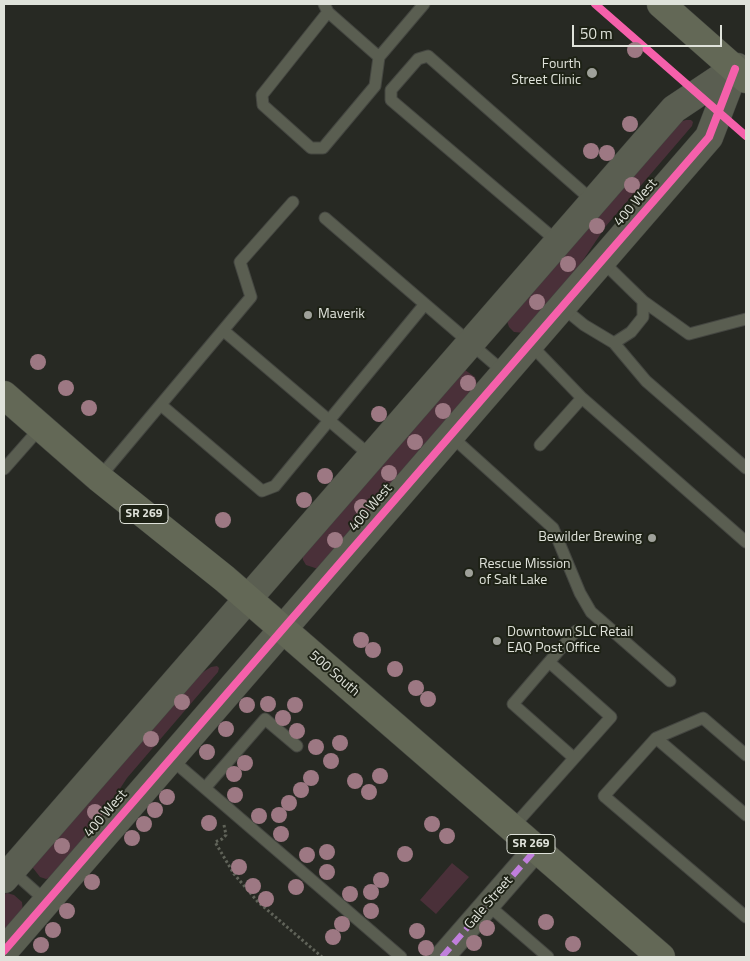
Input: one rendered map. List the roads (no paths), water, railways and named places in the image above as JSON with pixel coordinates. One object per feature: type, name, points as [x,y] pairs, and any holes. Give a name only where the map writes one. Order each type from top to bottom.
[{"type":"main road","points":[[661,4],[742,68]]},
{"type":"main road","name":"500 South","points":[[4,395],[99,478],[225,579],[283,629],[536,849],[651,954]]},
{"type":"street","points":[[6,871],[248,599],[674,109],[742,68]]},
{"type":"street","name":"400 West","points":[[4,950],[709,137],[742,68]]},
{"type":"street","name":"Gale Street","points":[[442,957],[536,849]]},
{"type":"lane","points":[[379,57],[326,8],[262,95],[263,105],[311,148],[323,148],[375,86],[379,57],[424,4]]},
{"type":"lane","points":[[558,242],[391,100],[391,90],[412,65],[418,59],[428,56],[594,202]]},
{"type":"lane","points":[[99,478],[251,297],[240,262],[293,202]]},
{"type":"lane","points":[[325,218],[505,373]]},
{"type":"lane","points":[[602,262],[643,301],[689,334],[746,319]]},
{"type":"lane","points":[[614,343],[631,332],[643,317],[643,301]]},
{"type":"lane","points":[[161,405],[262,491],[275,486],[425,304]]},
{"type":"lane","points":[[562,307],[584,325],[614,343],[646,382],[746,468]]},
{"type":"lane","points":[[224,330],[372,457]]},
{"type":"lane","points":[[530,344],[582,398],[746,542]]},
{"type":"lane","points":[[540,446],[582,398]]},
{"type":"lane","points":[[4,469],[41,427]]},
{"type":"lane","points":[[450,436],[553,528],[580,593],[591,612],[670,681]]},
{"type":"lane","points":[[574,758],[513,704],[576,631]]},
{"type":"lane","points":[[512,828],[611,717],[549,662]]},
{"type":"lane","points":[[746,755],[703,718],[656,738],[604,796],[746,917]]},
{"type":"lane","points":[[205,788],[265,719],[297,746]]},
{"type":"lane","points":[[656,738],[746,815]]},
{"type":"lane","points":[[171,759],[401,957]]},
{"type":"lane","points":[[6,871],[46,901]]},
{"type":"lane","points":[[488,905],[548,957]]},
{"type":"place","name":"Fourth Street Clinic","points":[[592,73]]},
{"type":"place","name":"Maverik","points":[[308,315]]},
{"type":"place","name":"Bewilder Brewing","points":[[652,538]]},
{"type":"place","name":"Rescue Mission of Salt Lake","points":[[469,573]]},
{"type":"place","name":"Downtown SLC Retail EAQ Post Office","points":[[497,641]]}]
